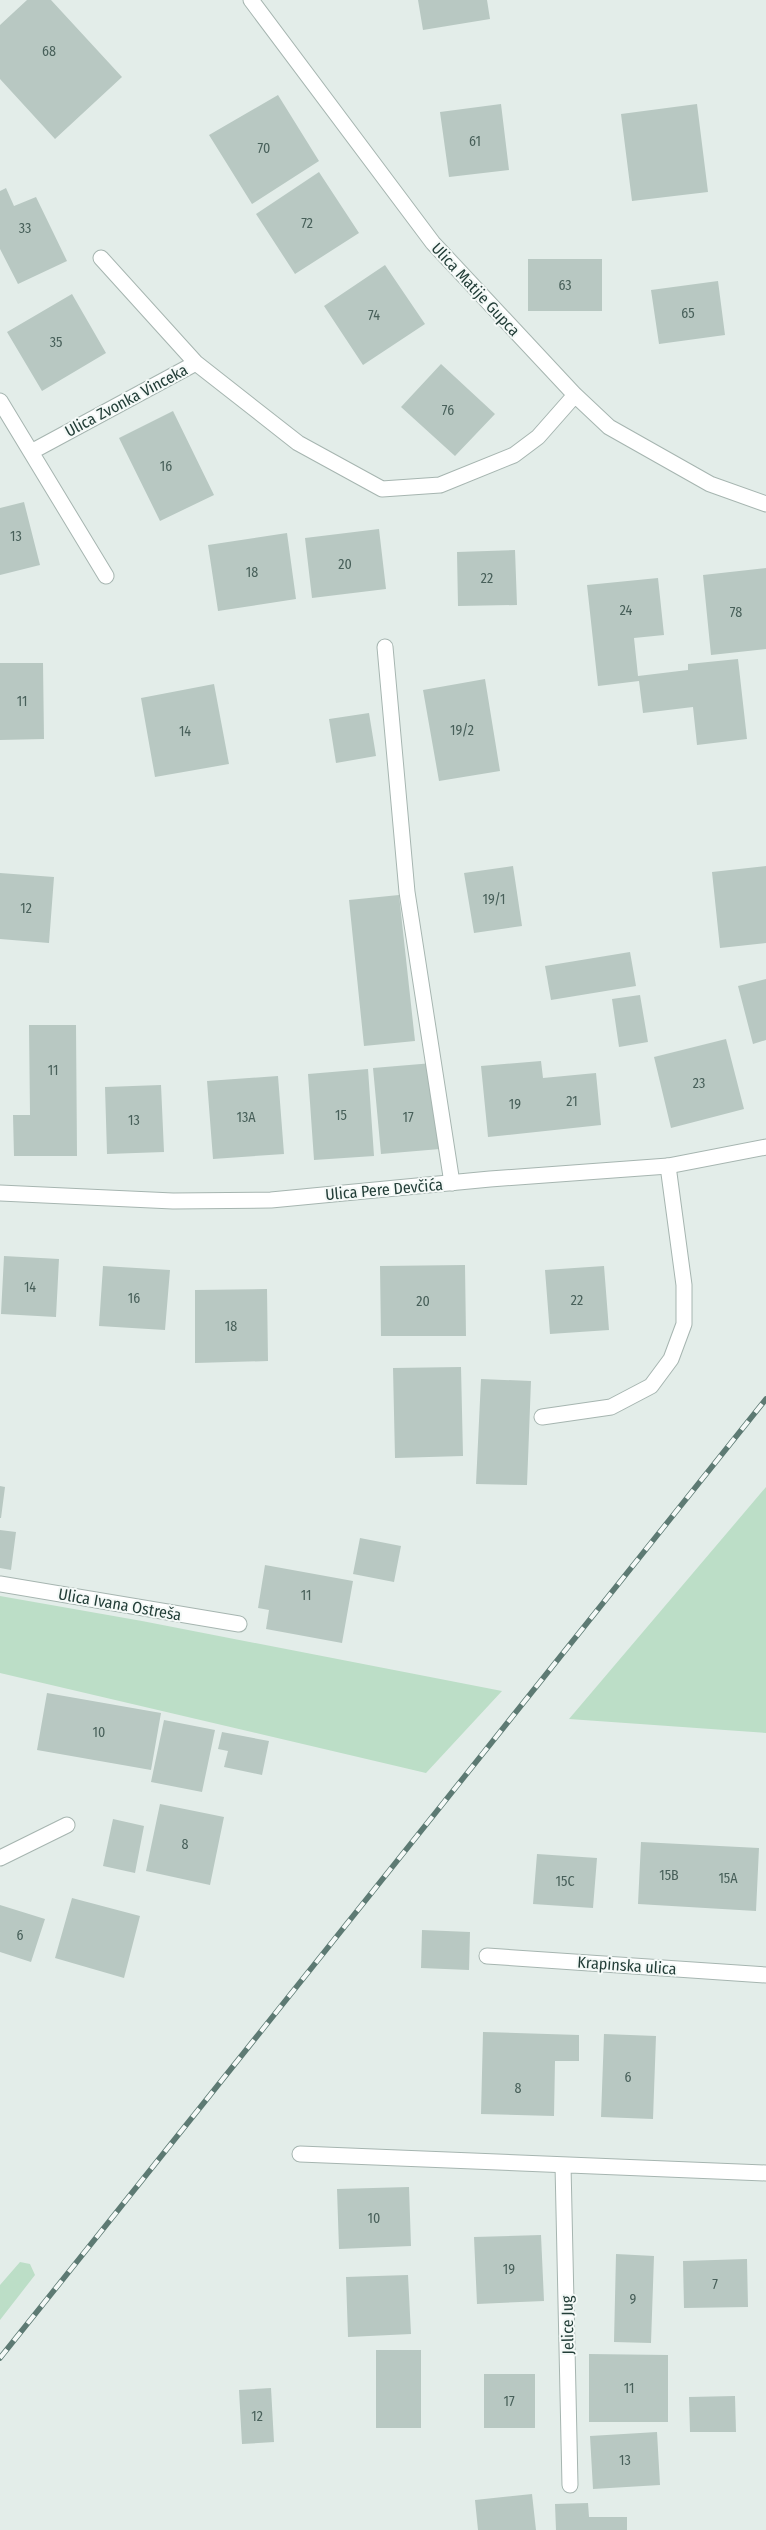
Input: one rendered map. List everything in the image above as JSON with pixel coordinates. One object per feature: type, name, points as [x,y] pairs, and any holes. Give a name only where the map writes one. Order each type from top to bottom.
[{"type":"street","name":"Ulica Matije Gupca","points":[[251,0],[433,243],[575,395],[609,427],[710,484],[766,504]]},
{"type":"street","points":[[101,258],[196,363]]},
{"type":"street","name":"Ulica Zvonka Vinceka","points":[[30,452],[196,363],[298,443],[382,489],[440,485],[514,455],[538,436],[575,395]]},
{"type":"street","points":[[0,401],[106,576]]},
{"type":"street","points":[[385,647],[407,892],[452,1183]]},
{"type":"street","name":"Ulica Pere Devčića","points":[[0,1193],[173,1201],[271,1200],[668,1166],[766,1147]]},
{"type":"street","points":[[542,1417],[611,1407],[650,1386],[671,1359],[684,1324],[684,1285],[668,1166]]},
{"type":"street","name":"Ulica Ivana Ostreša","points":[[0,1584],[239,1624]]},
{"type":"street","points":[[0,1858],[67,1825]]},
{"type":"street","name":"Krapinska ulica","points":[[487,1956],[766,1975]]},
{"type":"street","points":[[300,2154],[766,2173]]},
{"type":"street","name":"Jelice Jug","points":[[563,2165],[570,2485]]},
{"type":"green space","points":[[766,1487],[766,1733],[569,1719]]},
{"type":"green space","points":[[0,1596],[142,1621],[502,1691],[426,1773],[0,1673]]},
{"type":"green space","points":[[20,2262],[30,2264],[35,2275],[0,2320],[0,2285]]},
{"type":"building","points":[[27,0],[51,0],[122,77],[55,139],[0,79],[0,25]]},
{"type":"building","points":[[418,0],[487,0],[490,19],[423,30]]},
{"type":"building","points":[[278,95],[319,161],[252,204],[209,135]]},
{"type":"building","points":[[501,104],[509,170],[449,177],[440,112]]},
{"type":"building","points":[[697,104],[708,192],[632,201],[621,114]]},
{"type":"building","points":[[319,172],[359,233],[295,274],[256,214]]},
{"type":"building","points":[[6,188],[14,206],[36,197],[67,261],[18,284],[0,249],[0,191]]},
{"type":"building","points":[[528,259],[602,259],[602,311],[528,311]]},
{"type":"building","points":[[385,265],[425,324],[363,365],[324,306]]},
{"type":"building","points":[[718,281],[725,335],[659,344],[651,290]]},
{"type":"building","points":[[72,294],[106,353],[42,391],[7,332]]},
{"type":"building","points":[[441,364],[495,414],[455,456],[401,407]]},
{"type":"building","points":[[173,411],[214,495],[160,521],[119,438]]},
{"type":"building","points":[[24,502],[40,565],[0,575],[0,508]]},
{"type":"building","points":[[379,529],[386,589],[312,598],[305,538]]},
{"type":"building","points":[[287,533],[296,599],[218,611],[208,545]]},
{"type":"building","points":[[515,550],[517,605],[458,606],[457,552]]},
{"type":"building","points":[[766,568],[766,649],[711,655],[703,575]]},
{"type":"building","points":[[658,578],[664,635],[634,638],[638,676],[688,670],[688,664],[738,659],[747,739],[697,745],[693,707],[643,713],[639,681],[598,686],[587,585]]},
{"type":"building","points":[[0,663],[43,663],[44,739],[0,740]]},
{"type":"building","points":[[485,679],[500,771],[439,781],[423,690]]},
{"type":"building","points":[[214,684],[229,764],[155,777],[141,698]]},
{"type":"building","points":[[369,713],[376,756],[336,763],[329,719]]},
{"type":"building","points":[[513,866],[522,926],[474,933],[464,873]]},
{"type":"building","points":[[766,866],[766,943],[720,948],[712,872]]},
{"type":"building","points":[[0,873],[54,877],[49,943],[0,939]]},
{"type":"building","points":[[399,895],[415,1041],[364,1046],[349,900]]},
{"type":"building","points":[[630,952],[636,986],[551,1000],[545,966]]},
{"type":"building","points":[[766,979],[766,1040],[753,1044],[738,986]]},
{"type":"building","points":[[640,995],[648,1042],[619,1047],[612,999]]},
{"type":"building","points":[[29,1025],[76,1025],[77,1156],[14,1156],[13,1115],[30,1115]]},
{"type":"building","points":[[726,1039],[744,1109],[671,1128],[654,1057]]},
{"type":"building","points":[[541,1061],[543,1078],[596,1073],[601,1125],[488,1137],[481,1066]]},
{"type":"building","points":[[433,1063],[440,1149],[381,1154],[373,1068]]},
{"type":"building","points":[[368,1069],[374,1156],[314,1160],[308,1074]]},
{"type":"building","points":[[278,1076],[284,1154],[213,1159],[207,1081]]},
{"type":"building","points":[[161,1085],[164,1152],[107,1154],[105,1087]]},
{"type":"building","points":[[4,1256],[59,1259],[56,1317],[1,1314]]},
{"type":"building","points":[[465,1265],[466,1336],[381,1336],[380,1266]]},
{"type":"building","points":[[103,1266],[170,1270],[165,1330],[99,1326]]},
{"type":"building","points":[[604,1266],[609,1330],[550,1334],[545,1270]]},
{"type":"building","points":[[267,1289],[268,1361],[195,1363],[195,1290]]},
{"type":"building","points":[[461,1367],[463,1456],[395,1458],[393,1368]]},
{"type":"building","points":[[481,1379],[531,1381],[527,1485],[476,1484]]},
{"type":"building","points":[[0,1486],[5,1487],[1,1518],[0,1518]]},
{"type":"building","points":[[0,1530],[16,1532],[11,1570],[0,1568]]},
{"type":"building","points":[[360,1538],[401,1546],[394,1582],[353,1574]]},
{"type":"building","points":[[265,1565],[353,1581],[342,1643],[266,1629],[269,1610],[258,1608]]},
{"type":"building","points":[[47,1693],[161,1713],[151,1770],[37,1750]]},
{"type":"building","points":[[164,1720],[215,1730],[202,1792],[151,1782]]},
{"type":"building","points":[[222,1732],[269,1741],[262,1775],[224,1767],[228,1751],[218,1749]]},
{"type":"building","points":[[160,1804],[224,1817],[210,1885],[146,1871]]},
{"type":"building","points":[[113,1819],[144,1826],[135,1873],[103,1866]]},
{"type":"building","points":[[641,1842],[759,1848],[756,1911],[638,1904]]},
{"type":"building","points":[[537,1854],[597,1858],[593,1908],[533,1904]]},
{"type":"building","points":[[72,1898],[140,1916],[124,1978],[55,1958]]},
{"type":"building","points":[[0,1905],[45,1919],[31,1962],[0,1952]]},
{"type":"building","points":[[422,1930],[470,1932],[469,1970],[421,1968]]},
{"type":"building","points":[[483,2032],[579,2035],[579,2061],[555,2061],[554,2116],[481,2114]]},
{"type":"building","points":[[604,2034],[656,2036],[653,2119],[601,2117]]},
{"type":"building","points":[[409,2187],[411,2246],[339,2249],[337,2189]]},
{"type":"building","points":[[541,2235],[544,2301],[477,2304],[474,2237]]},
{"type":"building","points":[[616,2254],[654,2256],[651,2343],[614,2342]]},
{"type":"building","points":[[747,2259],[748,2307],[684,2308],[683,2261]]},
{"type":"building","points":[[408,2275],[411,2334],[348,2337],[346,2277]]},
{"type":"building","points":[[376,2350],[421,2350],[421,2428],[376,2428]]},
{"type":"building","points":[[589,2354],[668,2355],[668,2422],[589,2422]]},
{"type":"building","points":[[484,2374],[535,2374],[535,2428],[484,2428]]},
{"type":"building","points":[[271,2388],[274,2442],[242,2444],[239,2390]]},
{"type":"building","points":[[735,2396],[736,2432],[690,2432],[689,2397]]},
{"type":"building","points":[[657,2432],[660,2485],[593,2489],[590,2436]]},
{"type":"building","points":[[532,2494],[536,2530],[478,2530],[475,2500]]},
{"type":"building","points":[[588,2503],[589,2517],[627,2517],[627,2530],[556,2530],[555,2504]]},
{"type":"railway","points":[[0,2358],[766,1399]]}]
